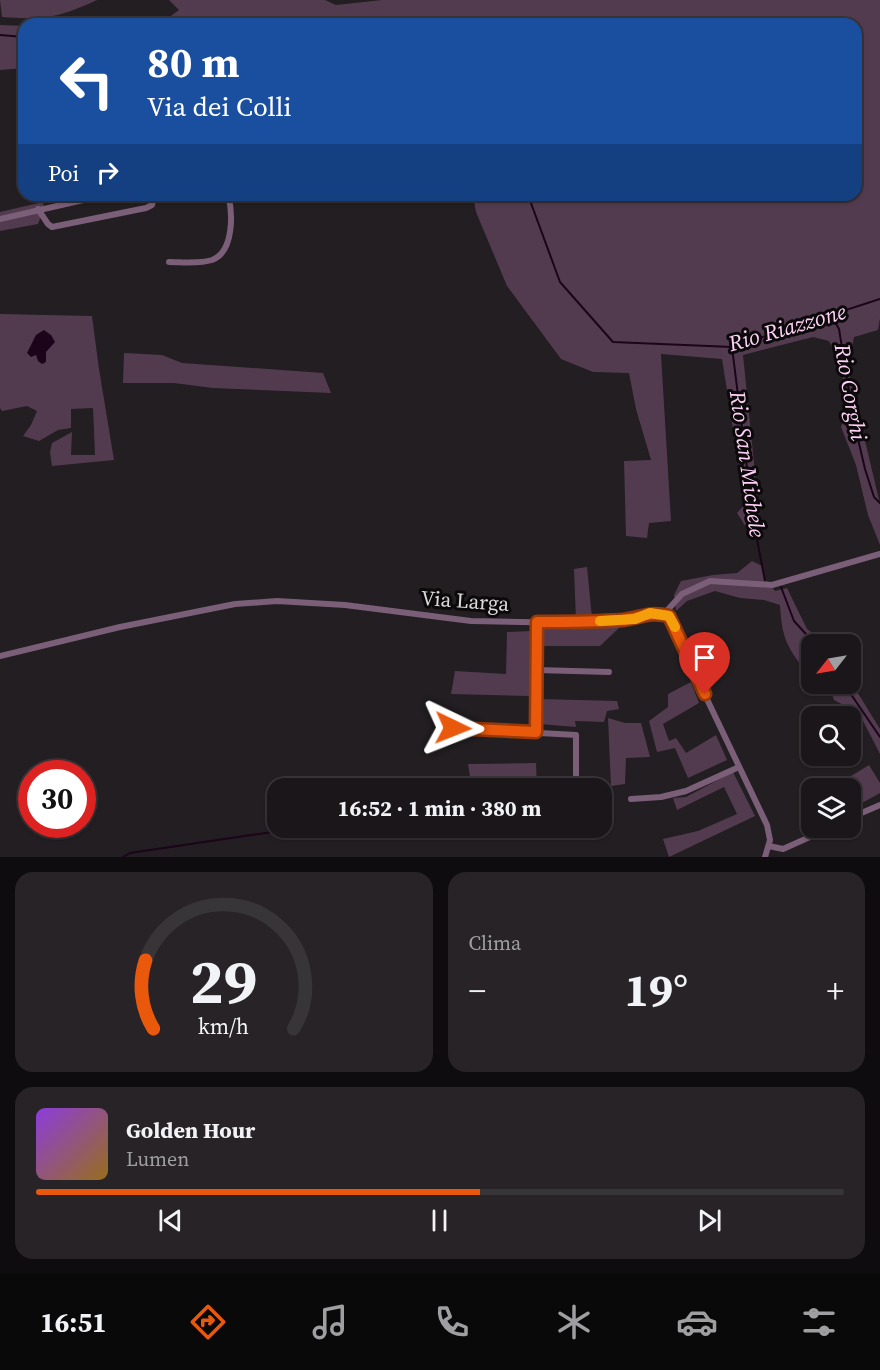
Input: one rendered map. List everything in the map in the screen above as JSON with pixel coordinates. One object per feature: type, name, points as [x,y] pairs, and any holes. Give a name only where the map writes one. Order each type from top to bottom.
[{"type":"street","points":[[0,219],[83,201]]},
{"type":"street","points":[[38,209],[52,227],[147,208],[153,201]]},
{"type":"street","points":[[169,262],[212,260],[221,253],[232,230],[229,201]]},
{"type":"street","points":[[663,615],[682,594],[710,581],[772,585],[880,554]]},
{"type":"street","name":"Via Larga","points":[[0,656],[120,627],[223,606],[278,601],[345,605],[471,621],[611,621],[635,619],[650,613],[663,615]]},
{"type":"street","points":[[663,615],[669,616],[673,623],[684,651],[767,825],[770,834],[765,857]]},
{"type":"street","points":[[536,732],[537,622]]},
{"type":"street","points":[[537,670],[609,672]]},
{"type":"street","points":[[453,728],[576,735],[576,776]]},
{"type":"street","points":[[631,799],[661,797],[686,791],[739,767]]},
{"type":"street","points":[[861,814],[880,805]]},
{"type":"street","points":[[769,846],[783,849],[808,838]]},
{"type":"shaded area","points":[[0,0],[97,0],[61,14],[29,18],[2,17]]},
{"type":"shaded area","points":[[169,0],[325,0],[336,5],[382,0],[880,0],[880,318],[878,330],[854,337],[848,369],[880,504],[880,545],[868,515],[856,465],[841,427],[847,409],[842,370],[829,341],[813,337],[743,355],[761,531],[753,538],[737,513],[745,504],[722,359],[661,354],[671,521],[649,523],[647,538],[626,536],[624,461],[651,460],[636,409],[629,373],[593,372],[561,359],[507,286],[476,212],[474,201],[862,201],[862,18],[168,18],[179,10]]},
{"type":"shaded area","points":[[130,16],[144,18],[121,18]]},
{"type":"shaded area","points":[[0,25],[18,26],[18,68],[0,70]]},
{"type":"shaded area","points":[[43,202],[44,208],[38,224],[0,231],[0,212]]},
{"type":"shaded area","points":[[0,314],[92,316],[114,460],[52,466],[50,452],[52,443],[72,432],[71,455],[95,455],[93,408],[71,409],[71,428],[58,430],[39,441],[23,436],[37,411],[27,406],[2,411],[0,408]]},
{"type":"shaded area","points":[[44,330],[55,342],[46,352],[46,362],[42,364],[36,355],[31,357],[27,353],[36,335]]},
{"type":"shaded area","points":[[124,353],[162,355],[182,363],[323,373],[331,393],[213,388],[174,383],[123,383]]},
{"type":"shaded area","points":[[752,561],[762,566],[764,578],[775,591],[787,588],[807,629],[813,634],[801,634],[801,665],[784,635],[780,605],[715,591],[687,601],[676,611],[674,595],[681,581],[737,573]]},
{"type":"shaded area","points":[[587,567],[592,618],[576,620],[574,569]]},
{"type":"shaded area","points":[[621,626],[600,646],[543,646],[541,627]]},
{"type":"shaded area","points":[[531,631],[530,696],[451,694],[455,671],[506,674],[507,632]]},
{"type":"shaded area","points":[[691,682],[699,703],[663,724],[669,741],[676,738],[686,753],[716,735],[727,760],[688,778],[675,748],[657,752],[649,721],[668,707],[668,694]]},
{"type":"shaded area","points":[[832,694],[858,694],[880,729],[880,754],[861,717],[861,706],[846,706],[834,700]]},
{"type":"shaded area","points":[[540,699],[617,701],[619,709],[607,711],[604,722],[575,721],[576,727],[540,724]]},
{"type":"shaded area","points":[[608,718],[625,723],[641,723],[650,757],[626,758],[625,784],[612,786]]},
{"type":"shaded area","points":[[536,763],[537,778],[470,778],[468,764]]},
{"type":"shaded area","points":[[869,765],[880,783],[880,793],[861,803],[861,778],[848,778]]},
{"type":"shaded area","points":[[733,772],[755,816],[669,857],[663,839],[698,831],[737,814],[724,787],[677,810],[673,798],[686,797]]},
{"type":"waterway","name":"Rio Riazzone","points":[[0,35],[18,36]]},
{"type":"waterway","name":"Rio Riazzone","points":[[530,201],[560,282],[613,342],[732,347],[880,299]]},
{"type":"waterway","name":"Rio Corghi","points":[[831,315],[839,329],[854,422],[865,469],[874,497],[880,503]]},
{"type":"waterway","name":"Rio San Michele","points":[[732,347],[754,524],[765,581]]},
{"type":"waterway","name":"Rio San Michele","points":[[781,587],[794,621],[806,634]]},
{"type":"waterway","name":"Rio San Michele","points":[[851,694],[880,737]]},
{"type":"waterway","points":[[123,857],[130,853],[267,833]]},
{"type":"slow traffic","points":[[600,621],[635,619],[650,613],[669,616],[675,627]]},
{"type":"route","points":[[453,728],[536,732],[537,622],[573,623],[635,619],[650,613],[669,616],[705,694]]}]
